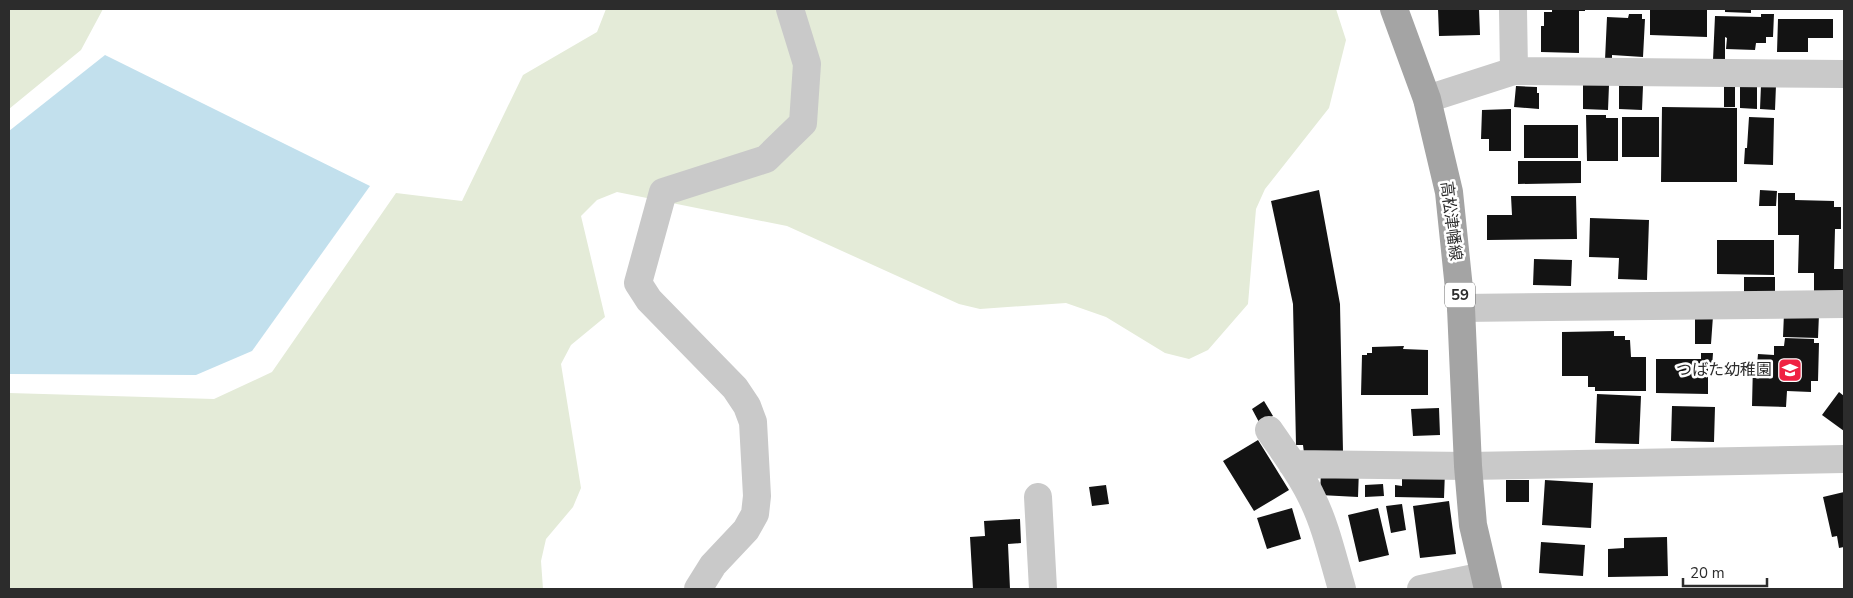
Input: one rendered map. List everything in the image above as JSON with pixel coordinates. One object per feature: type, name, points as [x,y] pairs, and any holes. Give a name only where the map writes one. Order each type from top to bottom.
[{"type":"main road","name":"高松津幡線","points":[[1394,9],[1427,99],[1449,192],[1461,308],[1468,466],[1474,525],[1486,583]]},
{"type":"street","points":[[698,589],[713,565],[746,530],[755,514],[757,496],[754,422],[747,406],[735,388],[649,300],[638,283],[663,192],[766,159],[803,123],[807,64],[790,9]]},
{"type":"street","points":[[1513,9],[1514,71]]},
{"type":"street","points":[[1427,99],[1514,71],[1844,74]]},
{"type":"street","points":[[1461,308],[1844,304]]},
{"type":"street","points":[[1269,430],[1312,498],[1322,523],[1342,589]]},
{"type":"street","points":[[1292,464],[1468,466],[1844,459]]},
{"type":"street","points":[[1038,497],[1043,589]]},
{"type":"street","points":[[1421,589],[1486,583]]},
{"type":"green space","points":[[9,9],[103,9],[81,50],[9,109]]},
{"type":"green space","points":[[606,9],[1336,9],[1346,40],[1329,108],[1265,189],[1256,209],[1248,304],[1208,350],[1189,359],[1165,353],[1106,317],[1066,303],[980,309],[959,304],[787,226],[617,192],[597,200],[581,216],[605,317],[571,345],[561,364],[581,488],[573,507],[546,539],[541,561],[543,589],[9,589],[9,393],[214,399],[272,372],[396,193],[462,201],[523,75],[597,32]]},
{"type":"water","points":[[105,55],[370,186],[252,351],[196,375],[9,374],[9,131]]},
{"type":"building","points":[[1438,9],[1479,9],[1480,35],[1439,36]]},
{"type":"building","points":[[1552,9],[1585,9],[1585,11],[1579,11],[1579,53],[1541,52],[1541,26],[1544,26],[1544,12],[1552,12]]},
{"type":"building","points":[[1650,9],[1707,9],[1707,37],[1650,35]]},
{"type":"building","points":[[1725,9],[1751,9],[1751,13],[1725,12]]},
{"type":"building","points":[[1629,14],[1642,14],[1642,19],[1645,19],[1643,57],[1612,55],[1612,60],[1605,60],[1607,17],[1628,18]]},
{"type":"building","points":[[1761,14],[1774,14],[1773,37],[1766,37],[1766,43],[1756,43],[1755,50],[1726,49],[1727,38],[1725,37],[1725,61],[1713,60],[1715,16],[1761,17]]},
{"type":"building","points":[[1778,19],[1833,19],[1833,38],[1808,38],[1808,52],[1777,52]]},
{"type":"building","points":[[1583,84],[1609,85],[1608,110],[1583,109]]},
{"type":"building","points":[[1619,85],[1643,86],[1642,110],[1619,109]]},
{"type":"building","points":[[1724,85],[1735,85],[1735,107],[1724,107]]},
{"type":"building","points":[[1740,85],[1757,85],[1757,109],[1740,108]]},
{"type":"building","points":[[1761,85],[1776,85],[1775,110],[1760,109]]},
{"type":"building","points":[[1516,86],[1537,87],[1539,109],[1514,107]]},
{"type":"building","points":[[1662,107],[1737,108],[1737,182],[1661,182]]},
{"type":"building","points":[[1511,109],[1511,151],[1489,151],[1489,139],[1481,139],[1482,110]]},
{"type":"building","points":[[1586,115],[1606,115],[1606,118],[1618,118],[1618,161],[1587,161]]},
{"type":"building","points":[[1622,117],[1659,117],[1659,157],[1622,157]]},
{"type":"building","points":[[1749,117],[1774,118],[1773,165],[1744,164]]},
{"type":"building","points":[[1524,125],[1578,125],[1578,158],[1524,158]]},
{"type":"building","points":[[1518,161],[1581,161],[1581,183],[1518,184]]},
{"type":"building","points":[[1319,190],[1340,304],[1343,452],[1304,453],[1303,445],[1296,445],[1293,304],[1271,201]]},
{"type":"building","points":[[1760,190],[1777,191],[1776,206],[1759,206]]},
{"type":"building","points":[[1778,193],[1795,193],[1795,200],[1834,201],[1834,207],[1841,207],[1841,229],[1835,229],[1834,269],[1843,269],[1843,293],[1814,293],[1814,273],[1798,273],[1799,235],[1778,235]]},
{"type":"building","points":[[1511,196],[1576,196],[1577,239],[1487,240],[1487,215],[1512,215]]},
{"type":"building","points":[[1590,218],[1649,220],[1647,280],[1618,279],[1619,258],[1589,257]]},
{"type":"building","points":[[1717,240],[1774,240],[1774,275],[1717,274]]},
{"type":"building","points":[[1534,259],[1572,260],[1571,286],[1533,285]]},
{"type":"building","points":[[1744,277],[1775,277],[1775,295],[1744,295]]},
{"type":"building","points":[[1784,313],[1819,314],[1818,338],[1783,337]]},
{"type":"building","points":[[1695,316],[1713,316],[1711,344],[1695,344]]},
{"type":"building","points":[[1614,331],[1614,336],[1625,336],[1625,340],[1630,340],[1631,357],[1646,357],[1646,391],[1595,391],[1595,387],[1588,387],[1588,376],[1562,376],[1562,332]]},
{"type":"building","points":[[1785,338],[1814,339],[1814,343],[1819,343],[1818,381],[1811,381],[1811,392],[1787,391],[1786,407],[1752,406],[1753,364],[1757,365],[1758,354],[1774,355],[1774,346],[1784,346]]},
{"type":"building","points":[[1404,346],[1403,349],[1428,350],[1428,395],[1361,395],[1362,355],[1372,353],[1372,347]]},
{"type":"building","points":[[1701,353],[1713,353],[1712,367],[1708,367],[1708,394],[1656,393],[1656,359],[1701,359]]},
{"type":"building","points":[[1839,392],[1844,396],[1844,431],[1822,415]]},
{"type":"building","points":[[1597,394],[1641,396],[1639,444],[1595,443]]},
{"type":"building","points":[[1264,401],[1273,416],[1260,424],[1252,409]]},
{"type":"building","points":[[1672,406],[1715,407],[1714,442],[1671,441]]},
{"type":"building","points":[[1439,408],[1440,435],[1413,436],[1411,409]]},
{"type":"building","points":[[1258,440],[1289,490],[1254,511],[1223,461]]},
{"type":"building","points":[[1359,469],[1358,497],[1320,495],[1321,471]]},
{"type":"building","points":[[1402,470],[1445,471],[1444,498],[1395,497],[1395,485],[1402,486]]},
{"type":"building","points":[[1506,480],[1529,480],[1529,502],[1506,502]]},
{"type":"building","points":[[1545,480],[1593,483],[1591,528],[1542,525]]},
{"type":"building","points":[[1383,484],[1384,496],[1365,497],[1365,485]]},
{"type":"building","points":[[1106,485],[1109,504],[1092,506],[1089,487]]},
{"type":"building","points":[[1844,492],[1844,547],[1839,548],[1837,536],[1832,537],[1823,497]]},
{"type":"building","points":[[1449,501],[1456,554],[1420,558],[1413,506]]},
{"type":"building","points":[[1402,504],[1406,530],[1391,533],[1386,506]]},
{"type":"building","points":[[1292,508],[1301,539],[1267,549],[1257,518]]},
{"type":"building","points":[[1378,508],[1389,555],[1359,562],[1348,515]]},
{"type":"building","points":[[1020,519],[1021,543],[1008,544],[1010,589],[973,589],[970,537],[985,536],[984,521]]},
{"type":"building","points":[[1667,537],[1668,576],[1608,577],[1608,549],[1624,548],[1624,538]]},
{"type":"building","points":[[1541,542],[1585,545],[1583,576],[1539,573]]},
{"type":"place","name":"つばた幼稚園","points":[[1790,370]]}]
